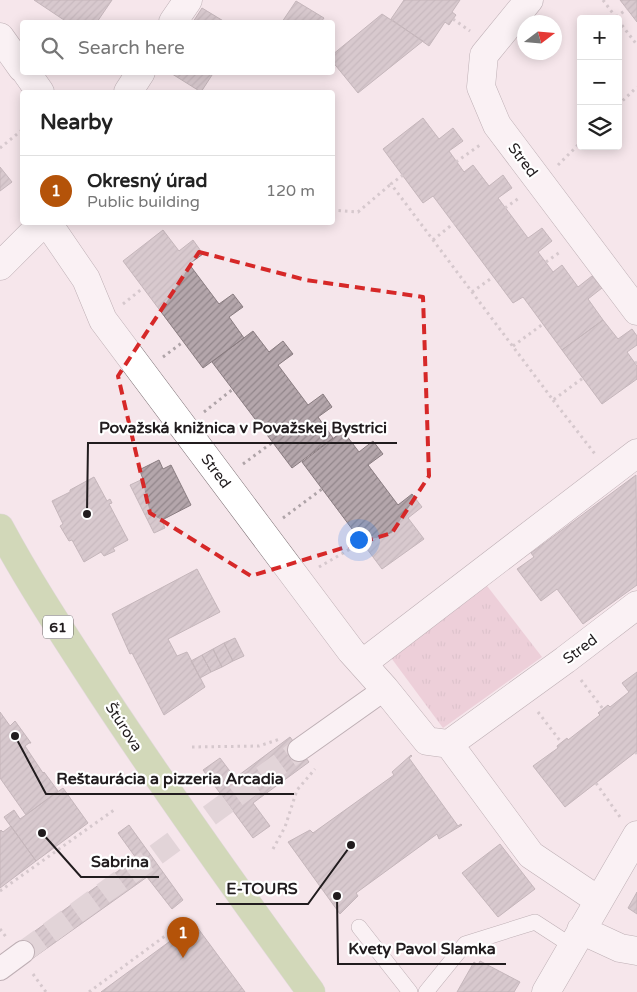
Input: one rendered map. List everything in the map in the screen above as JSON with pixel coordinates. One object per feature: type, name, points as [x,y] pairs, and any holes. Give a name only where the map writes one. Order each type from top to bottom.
[{"type":"main road","name":"Štúrova","points":[[0,528],[38,594],[155,774],[234,887],[311,992]]},
{"type":"street","points":[[174,20],[188,0]]},
{"type":"street","name":"Stred","points":[[529,0],[484,55],[480,87],[497,125],[637,311]]},
{"type":"street","points":[[0,37],[20,65]]},
{"type":"street","points":[[28,75],[39,90]]},
{"type":"street","points":[[129,90],[139,75]]},
{"type":"street","points":[[0,266],[43,225]]},
{"type":"street","name":"Stred","points":[[48,225],[86,279],[103,320],[297,581],[351,651],[385,689],[426,741],[449,744],[566,660],[637,605]]},
{"type":"street","points":[[363,663],[637,453]]},
{"type":"street","points":[[299,750],[385,689]]},
{"type":"street","points":[[449,744],[531,855],[598,900]]},
{"type":"street","points":[[546,992],[598,900],[630,828]]},
{"type":"street","points":[[577,938],[637,951]]},
{"type":"street","points":[[0,969],[23,952]]},
{"type":"lane","points":[[426,992],[465,944],[535,922],[577,938]]},
{"type":"lane","points":[[358,927],[410,992]]},
{"type":"path","points":[[603,0],[614,15]]},
{"type":"path","points":[[621,15],[627,9]]},
{"type":"path","points":[[622,26],[637,45]]},
{"type":"path","points":[[622,101],[637,87]]},
{"type":"path","points":[[0,148],[20,132]]},
{"type":"path","points":[[335,210],[358,212],[403,175]]},
{"type":"path","points":[[391,184],[610,473]]},
{"type":"path","points":[[433,240],[454,223]]},
{"type":"path","points":[[472,292],[493,277]]},
{"type":"path","points":[[513,346],[543,324]]},
{"type":"path","points":[[553,400],[583,378]]},
{"type":"path","points":[[184,428],[233,389]]},
{"type":"path","points":[[222,479],[273,442]]},
{"type":"path","points":[[262,534],[322,489]]},
{"type":"path","points":[[297,581],[362,542]]},
{"type":"path","points":[[566,660],[604,709]]},
{"type":"path","points":[[522,692],[562,742]]},
{"type":"path","points":[[596,782],[630,828]]},
{"type":"path","points":[[0,890],[114,810]]},
{"type":"path","points":[[89,992],[188,919]]},
{"type":"highlighted area","points":[[199,252],[306,280],[423,297],[429,476],[392,533],[251,576],[150,513],[118,376]]},
{"type":"green space","points":[[484,582],[542,657],[443,728],[389,655]]},
{"type":"building","points":[[34,0],[112,0],[98,20],[64,20]]},
{"type":"building","points":[[404,0],[460,0],[452,12],[456,15],[449,25],[445,22],[429,46],[391,19]]},
{"type":"building","points":[[620,0],[637,0],[637,22],[627,9]]},
{"type":"building","points":[[296,1],[324,18],[322,20],[283,20]]},
{"type":"building","points":[[202,8],[222,20],[194,20]]},
{"type":"building","points":[[382,14],[423,41],[358,93],[335,65],[335,53]]},
{"type":"building","points":[[174,75],[212,75],[202,90],[198,90]]},
{"type":"building","points":[[423,118],[439,139],[453,128],[463,141],[449,151],[464,172],[473,165],[489,186],[503,175],[512,188],[498,198],[528,238],[542,228],[552,241],[538,252],[553,272],[562,265],[578,287],[592,276],[602,288],[588,299],[603,320],[562,350],[523,297],[513,303],[433,196],[423,203],[383,149]]},
{"type":"building","points":[[0,167],[12,182],[0,191]]},
{"type":"building","points":[[163,230],[179,251],[193,240],[203,254],[189,264],[219,304],[233,294],[243,307],[229,317],[244,338],[203,368],[123,261]]},
{"type":"building","points":[[603,320],[618,339],[632,329],[637,336],[637,345],[627,352],[637,366],[637,379],[602,404],[562,350]]},
{"type":"building","points":[[253,331],[269,352],[283,341],[293,354],[278,365],[308,405],[323,394],[332,407],[318,417],[333,438],[292,468],[212,362]]},
{"type":"building","points":[[343,431],[359,452],[373,441],[383,454],[368,465],[398,505],[412,494],[422,507],[408,518],[424,539],[382,569],[302,462]]},
{"type":"building","points":[[159,460],[163,469],[171,465],[191,505],[162,520],[165,528],[154,533],[130,485],[143,479],[139,470]]},
{"type":"building","points":[[636,475],[637,585],[583,624],[557,589],[541,601],[517,569],[534,557],[531,553]]},
{"type":"building","points":[[94,477],[107,501],[110,499],[112,503],[109,504],[128,540],[113,548],[115,551],[104,556],[101,552],[84,562],[72,540],[69,541],[60,526],[63,524],[52,501]]},
{"type":"building","points":[[197,569],[220,612],[168,639],[177,656],[187,652],[205,687],[164,715],[132,653],[130,654],[112,614]]},
{"type":"building","points":[[235,638],[244,656],[233,661],[224,643]]},
{"type":"building","points":[[224,643],[233,661],[222,667],[213,649]]},
{"type":"building","points":[[213,649],[222,667],[211,672],[202,655]]},
{"type":"building","points":[[202,655],[211,672],[200,678],[191,661]]},
{"type":"building","points":[[637,672],[637,751],[565,807],[533,766],[558,748],[557,746],[567,738],[568,740],[600,715],[598,713],[608,705],[610,707],[629,692],[622,683]]},
{"type":"building","points":[[0,712],[10,726],[15,721],[31,743],[25,746],[58,791],[26,815],[0,778]]},
{"type":"building","points":[[290,737],[309,762],[253,803],[270,826],[253,838],[203,770],[220,758],[235,778]]},
{"type":"building","points":[[411,755],[409,758],[458,826],[462,825],[439,839],[437,834],[356,893],[358,896],[340,914],[288,842],[310,830],[313,833],[394,775],[392,772]]},
{"type":"building","points":[[63,788],[88,823],[36,861],[4,817],[14,810],[20,819]]},
{"type":"building","points":[[129,825],[183,900],[172,909],[147,877],[29,961],[17,944],[136,858],[118,833]]},
{"type":"building","points":[[11,826],[36,861],[0,888],[0,831],[3,832]]},
{"type":"building","points":[[500,844],[535,889],[498,917],[462,873]]},
{"type":"building","points":[[637,892],[637,914],[628,908]]},
{"type":"building","points":[[194,923],[245,992],[101,992],[192,925]]},
{"type":"building","points":[[480,961],[520,982],[514,992],[457,992],[474,962],[478,965]]},
{"type":"tunnel","points":[[23,952],[299,750]]},
{"type":"place","name":"Považská knižnica v Považskej Bystrici","points":[[87,514]]},
{"type":"place","name":"Reštaurácia a pizzeria Arcadia","points":[[15,736]]},
{"type":"place","name":"Sabrina","points":[[42,833]]},
{"type":"place","name":"E-TOURS","points":[[351,845]]},
{"type":"place","name":"Kvety Pavol Slamka","points":[[337,896]]},
{"type":"place","name":"Okresný úrad","points":[[183,958]]}]
